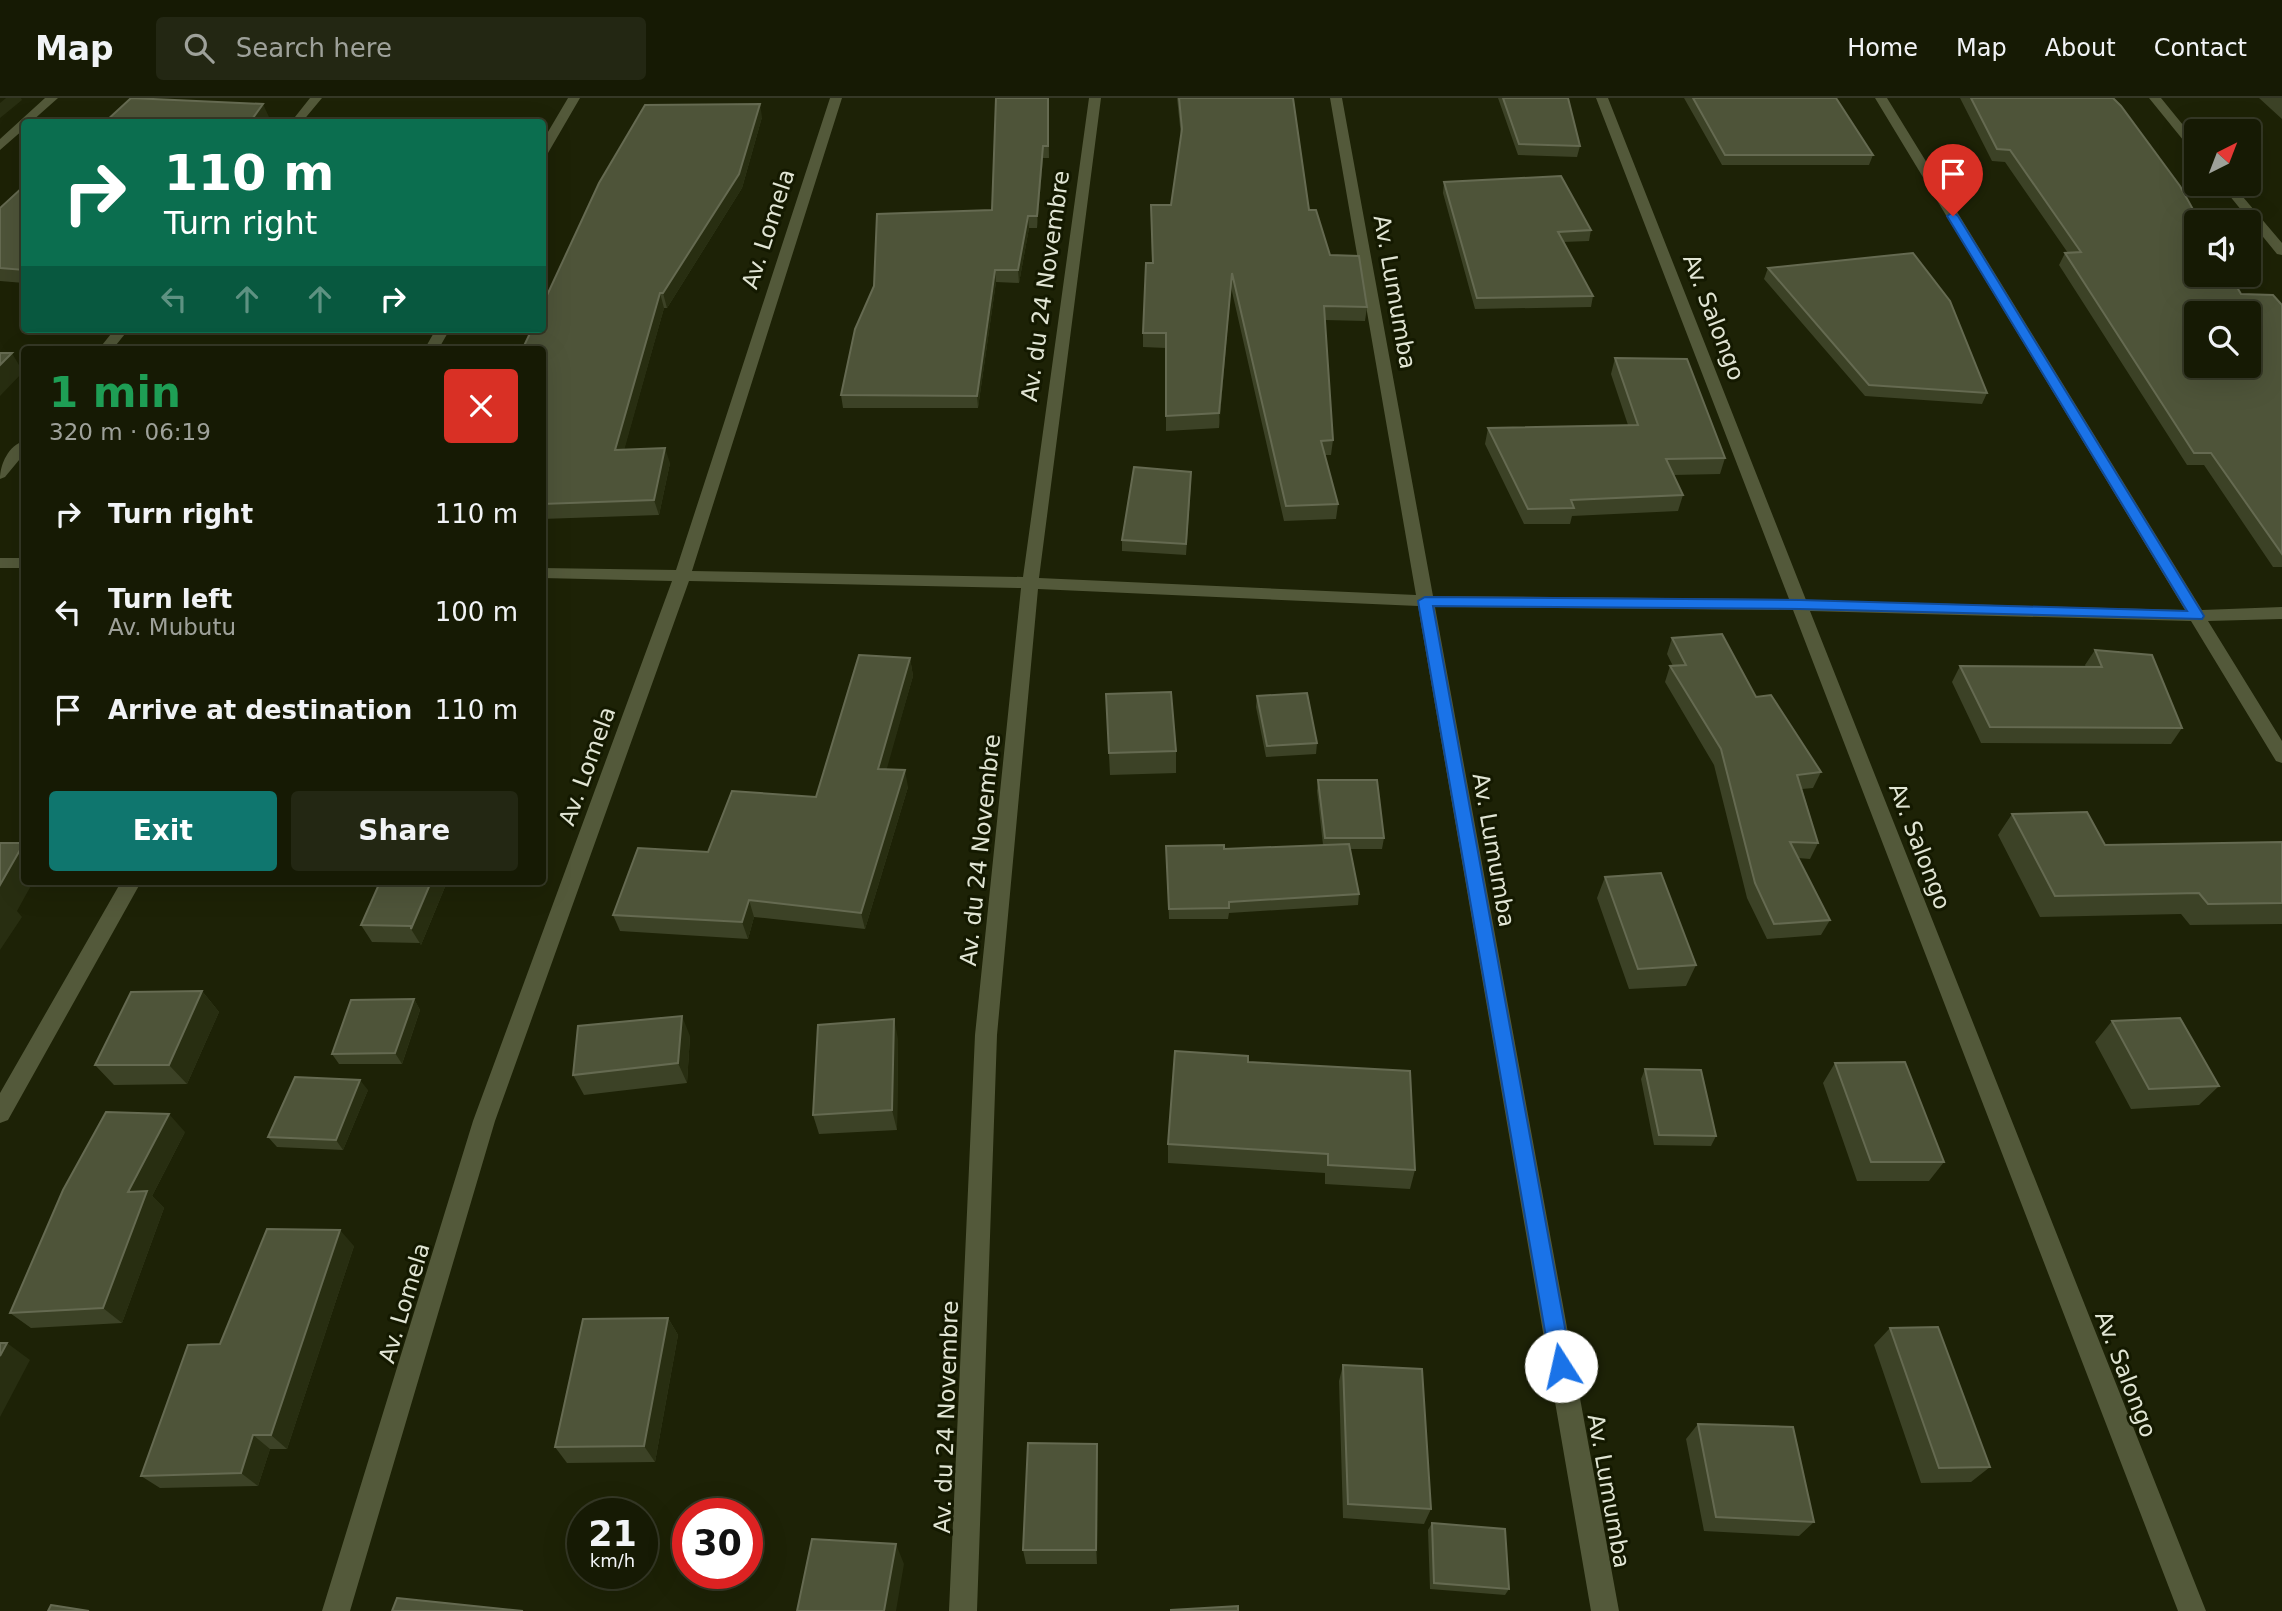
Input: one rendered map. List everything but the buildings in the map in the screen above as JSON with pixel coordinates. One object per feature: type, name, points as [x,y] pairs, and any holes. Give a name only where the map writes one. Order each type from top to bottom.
[{"type":"street","points":[[29,119],[51,98]]},
{"type":"street","points":[[298,119],[316,98]]},
{"type":"street","points":[[546,146],[573,98]]},
{"type":"street","name":"Av. Lomela","points":[[336,1611],[484,1121],[682,577],[836,98]]},
{"type":"street","name":"Av. du 24 Novembre","points":[[963,1611],[986,1035],[1030,583],[1095,98]]},
{"type":"street","name":"Av. Lumumba","points":[[1336,98],[1605,1611]]},
{"type":"street","name":"Av. Salongo","points":[[1602,98],[2192,1611]]},
{"type":"street","points":[[1881,98],[2282,756]]},
{"type":"street","points":[[2155,98],[2184,133]]},
{"type":"street","points":[[0,146],[21,127]]},
{"type":"street","points":[[2236,196],[2282,251]]},
{"type":"street","points":[[0,474],[21,449]]},
{"type":"street","points":[[0,563],[21,564]]},
{"type":"street","points":[[546,573],[1030,583],[1425,601],[1800,605],[2197,616],[2282,613]]},
{"type":"street","points":[[0,1113],[129,885]]},
{"type":"route","points":[[1561,1366],[1425,601],[1800,605],[2197,616],[1953,216]]}]
